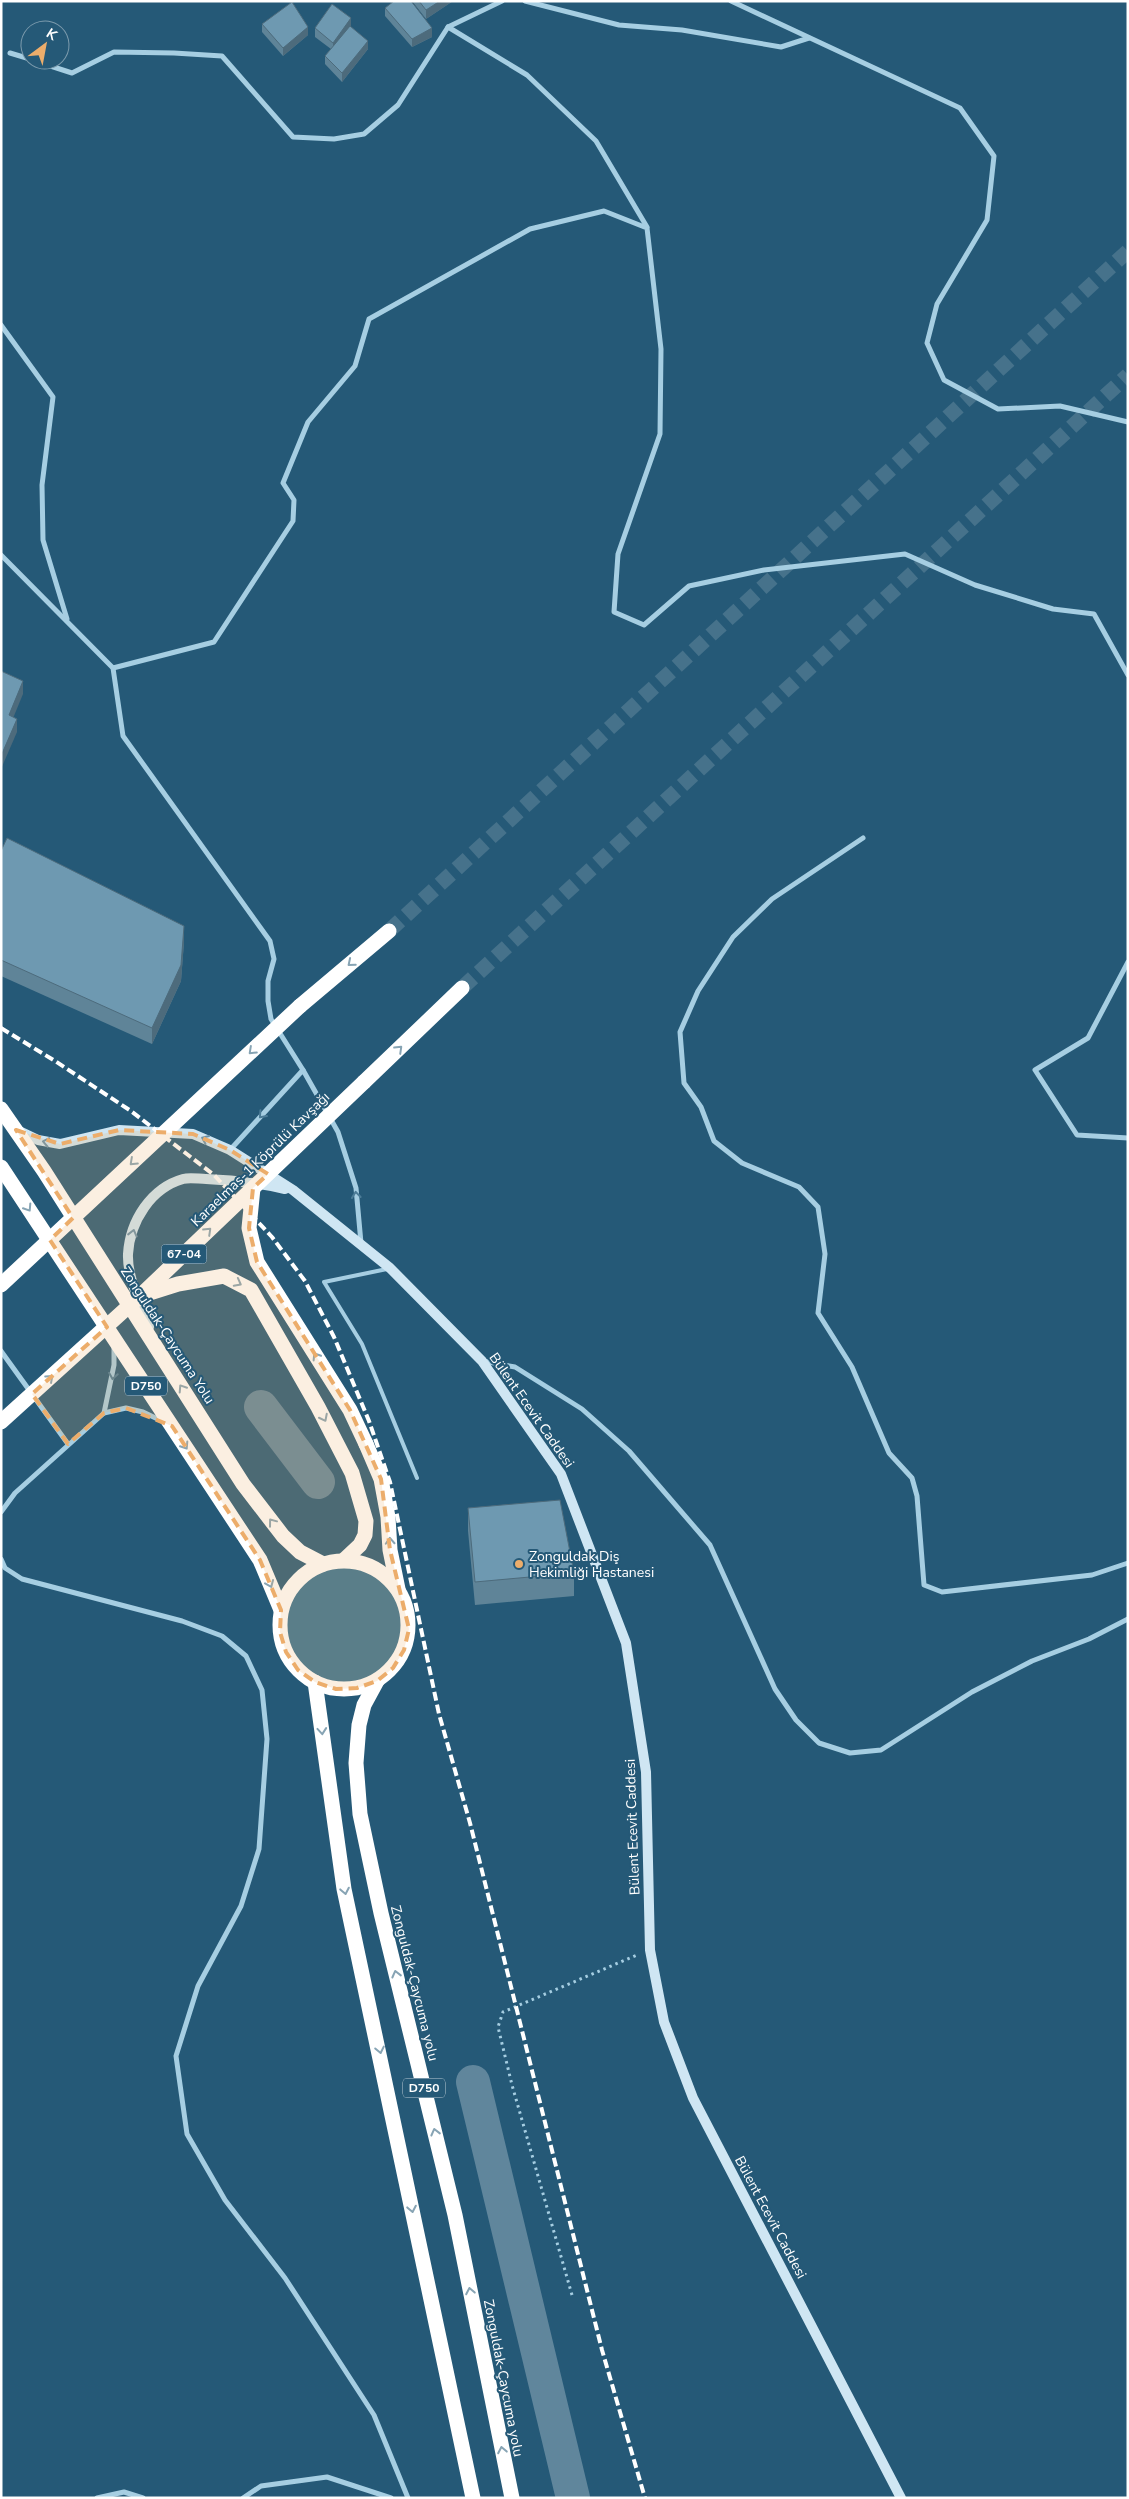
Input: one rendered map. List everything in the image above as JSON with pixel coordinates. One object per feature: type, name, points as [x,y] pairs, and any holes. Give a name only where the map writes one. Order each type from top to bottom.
[{"type":"highway","points":[[1,1285],[300,1006],[389,931]]},
{"type":"highway","name":"Karaelmas-1 Köprülü Kavşağı","points":[[1,1422],[140,1296],[462,988]]},
{"type":"highway","name":"Zonguldak-Çaycuma Yolu","points":[[1,1109],[243,1484],[283,1536],[300,1552],[323,1564]]},
{"type":"highway","name":"D750","points":[[1,1167],[260,1560],[282,1610]]},
{"type":"highway","points":[[254,1188],[249,1228],[257,1262],[350,1410],[366,1444],[381,1479],[388,1517],[390,1550],[398,1589]]},
{"type":"highway","points":[[140,1296],[178,1284],[224,1276],[251,1290],[318,1407],[352,1473],[366,1521],[365,1535],[360,1545],[344,1560]]},
{"type":"highway","name":"D750","points":[[344,1560],[365,1564],[384,1574],[398,1589],[407,1608],[409,1630],[404,1650],[393,1668],[376,1681],[357,1688],[336,1689],[316,1682],[298,1670],[286,1652],[280,1632],[282,1610],[290,1590],[304,1574],[323,1564],[344,1560]]},
{"type":"highway","name":"Zonguldak-Çaycuma yolu","points":[[376,1681],[364,1705],[359,1725],[356,1763],[360,1814],[381,1913],[455,2215],[512,2498]]},
{"type":"highway","name":"D750","points":[[316,1682],[344,1889],[473,2498]]},
{"type":"main road","name":"Bülent Ecevit Caddesi","points":[[16,1130],[38,1140],[60,1144],[119,1130],[193,1134],[230,1150],[293,1190],[390,1268],[482,1361],[561,1474],[626,1642],[646,1772],[650,1950],[664,2022],[693,2098],[901,2498]]},
{"type":"main road","points":[[155,1347],[130,1274],[128,1254],[134,1226],[145,1205],[161,1190],[184,1178],[248,1181],[293,1190]]},
{"type":"street","points":[[63,70],[72,73],[114,52],[222,56],[293,137],[334,139],[364,134],[398,105],[448,27],[502,1]]},
{"type":"street","points":[[525,1],[619,25],[682,30],[781,47],[809,38]]},
{"type":"street","points":[[731,1],[960,108],[994,156],[987,220],[937,304],[927,343],[944,380],[998,409],[1060,406],[1128,422]]},
{"type":"street","points":[[448,27],[527,75],[596,141],[647,228],[661,349],[660,434],[618,554],[614,612],[644,625],[690,586],[764,570],[904,554],[975,585],[1053,610],[1094,614],[1128,675]]},
{"type":"street","points":[[10,53],[20,56]]},
{"type":"street","points":[[113,668],[214,642],[293,521],[294,500],[283,483],[308,422],[355,366],[369,319],[530,229],[604,211],[647,228]]},
{"type":"street","points":[[1,325],[53,397],[42,485],[43,540],[68,620]]},
{"type":"street","points":[[1,556],[68,620],[113,668],[123,736],[270,941],[274,959],[268,981],[268,1001],[271,1019],[303,1070],[338,1132],[356,1188],[361,1243]]},
{"type":"street","points":[[863,838],[772,899],[734,937],[698,991],[680,1032],[684,1083],[701,1107],[714,1141],[742,1163],[799,1187],[818,1208],[825,1254],[818,1313],[852,1367],[889,1453],[912,1478],[916,1496],[924,1584],[942,1592],[1092,1575],[1128,1563]]},
{"type":"street","points":[[1128,962],[1088,1038],[1035,1070],[1077,1135],[1128,1138]]},
{"type":"street","points":[[230,1150],[303,1070]]},
{"type":"street","points":[[104,1413],[114,1365],[114,1338]]},
{"type":"street","points":[[1,1351],[68,1444]]},
{"type":"street","points":[[482,1361],[515,1367],[582,1409],[629,1451],[710,1545],[775,1689],[796,1720],[819,1743],[850,1753],[881,1750],[972,1692],[1032,1661],[1089,1640],[1128,1619]]},
{"type":"street","points":[[1,1512],[15,1493],[104,1413],[126,1408],[143,1412],[172,1426]]},
{"type":"street","points":[[1,1559],[5,1568],[22,1579],[182,1620],[222,1636],[246,1656],[262,1690],[267,1738],[259,1849],[241,1906],[198,1986],[176,2056],[187,2134],[225,2200],[285,2278],[374,2415],[408,2498]]},
{"type":"street","points":[[242,2498],[261,2486],[327,2477],[391,2498]]},
{"type":"street","points":[[97,2498],[124,2492],[143,2498]]},
{"type":"lane","points":[[390,1268],[324,1282],[362,1344],[417,1478]]},
{"type":"path","points":[[572,2295],[512,2084],[498,2027],[502,2012],[650,1950]]},
{"type":"highlighted area","points":[[16,1130],[60,1144],[119,1130],[193,1134],[230,1150],[268,1174],[253,1188],[249,1228],[257,1262],[350,1410],[381,1479],[390,1550],[409,1629],[404,1650],[393,1668],[377,1681],[357,1688],[336,1689],[315,1682],[298,1670],[286,1652],[280,1632],[281,1610],[260,1560],[172,1426],[126,1408],[104,1413],[68,1444],[32,1394],[107,1327],[50,1240],[73,1218]]},
{"type":"shaded area","points":[[344,1566],[367,1570],[386,1583],[399,1602],[403,1625],[399,1648],[386,1667],[367,1680],[344,1684],[321,1680],[302,1667],[289,1648],[285,1625],[289,1602],[302,1583],[321,1570]]},
{"type":"building","points":[[394,1],[411,1],[432,28],[412,39],[385,8]]},
{"type":"building","points":[[419,1],[440,1],[426,10]]},
{"type":"building","points":[[292,2],[308,27],[283,48],[262,24]]},
{"type":"building","points":[[332,4],[351,18],[333,43],[315,28]]},
{"type":"building","points":[[350,26],[368,41],[342,73],[325,56]]},
{"type":"building","points":[[1,671],[23,681],[9,715],[17,719],[1,756]]},
{"type":"building","points":[[7,838],[184,926],[181,965],[152,1028],[1,960],[1,851]]},
{"type":"building","name":"Zonguldak Diş Hekimliği Hastanesi","points":[[560,1500],[574,1573],[475,1582],[468,1508]]},
{"type":"waterway","points":[[261,1407],[318,1482]]},
{"type":"waterway","points":[[473,2082],[573,2498]]},
{"type":"tunnel","points":[[389,931],[1128,251]]},
{"type":"tunnel","points":[[462,988],[1128,375]]},
{"type":"railway","points":[[1,1028],[131,1111],[214,1175],[272,1237],[305,1281],[334,1337],[369,1421],[390,1482],[439,1714],[470,1823],[602,2350],[645,2498]]},
{"type":"place","name":"Zonguldak Diş Hekimliği Hastanesi","points":[[519,1564]]}]
